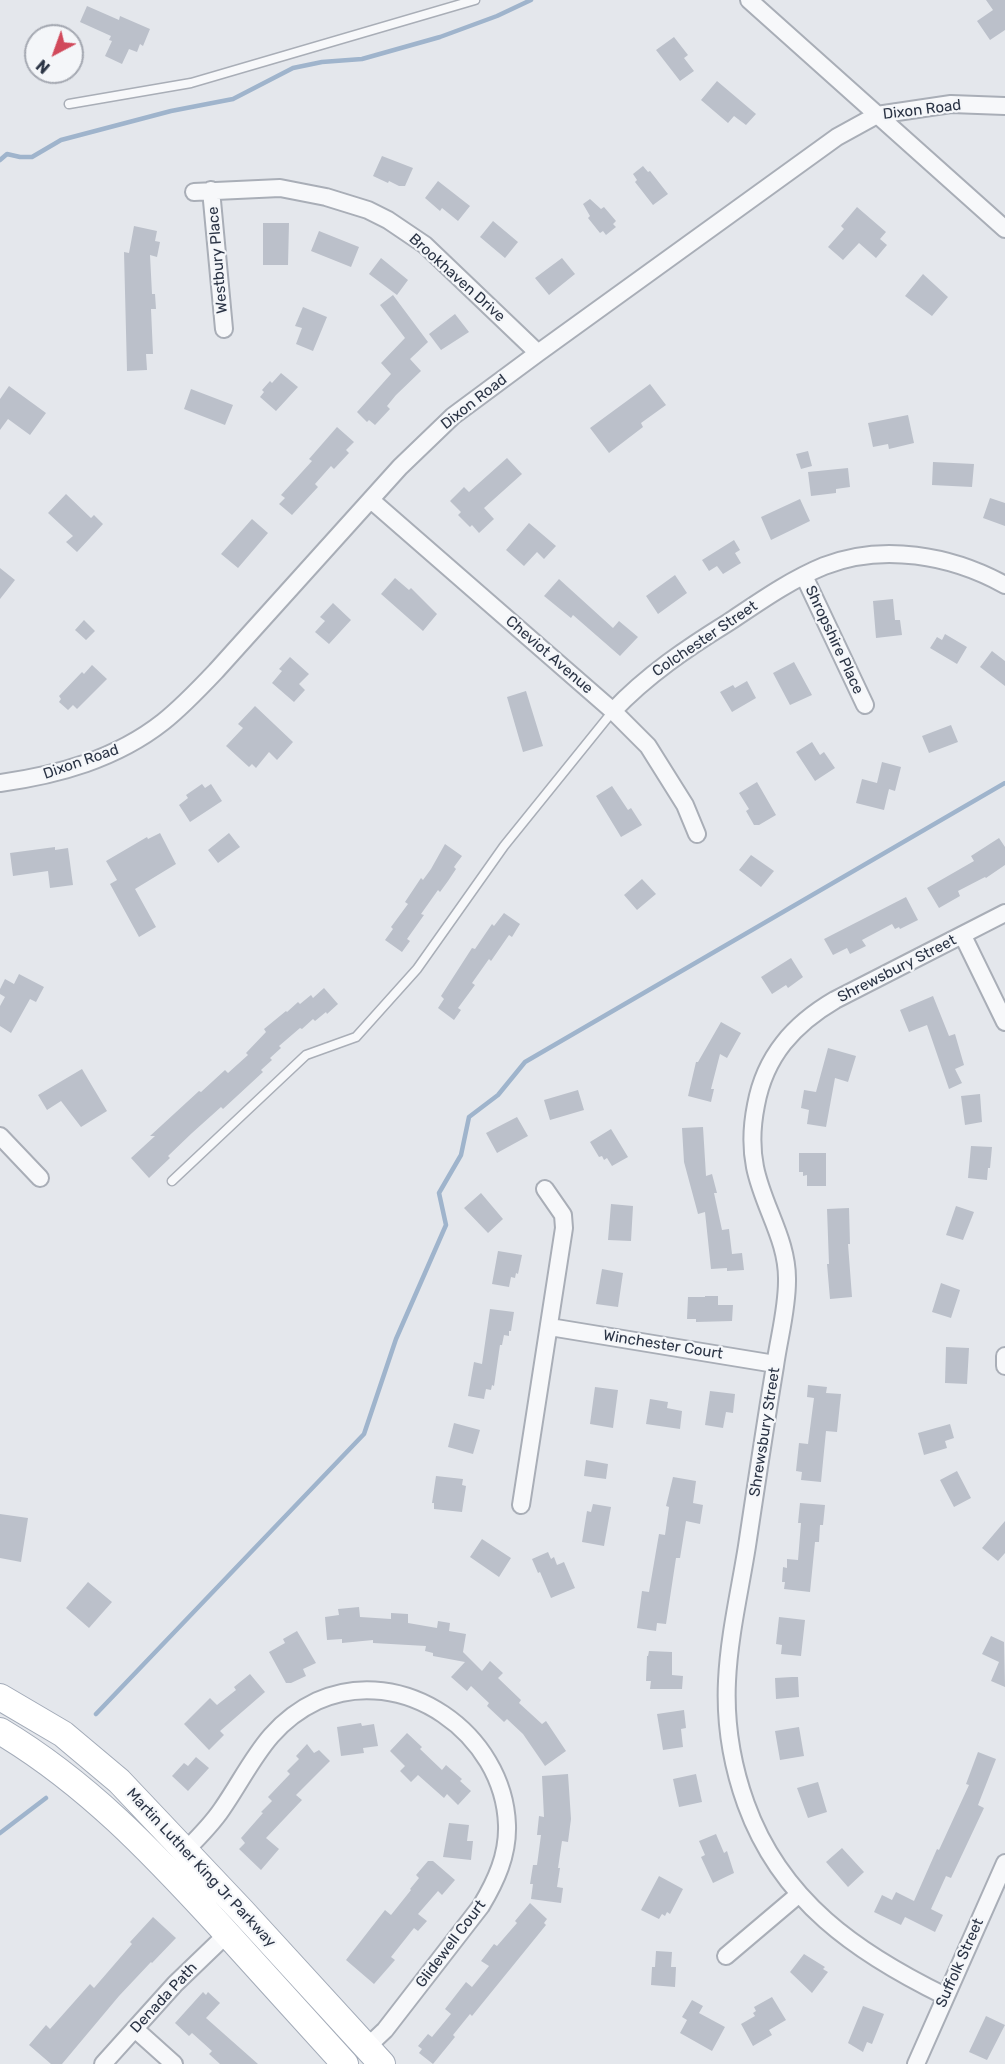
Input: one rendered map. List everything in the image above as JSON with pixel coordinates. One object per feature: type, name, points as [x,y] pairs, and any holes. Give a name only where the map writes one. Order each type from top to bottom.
[{"type":"main road","name":"Martin Luther King Jr Parkway","points":[[0,1697],[63,1734],[111,1774],[186,1850],[374,2056]]},
{"type":"main road","name":"Martin Luther King Jr Parkway","points":[[0,1731],[22,1744],[91,1796],[147,1847],[345,2064]]},
{"type":"street","points":[[749,0],[1005,229]]},
{"type":"street","name":"Dixon Road","points":[[0,783],[58,773],[97,759],[121,749],[162,723],[216,671],[424,442],[453,416],[538,352],[837,137],[877,115],[951,104],[1005,106]]},
{"type":"street","name":"Brookhaven Drive","points":[[194,192],[280,188],[326,197],[368,210],[388,220],[425,245],[538,352]]},
{"type":"street","name":"Westbury Place","points":[[211,190],[224,329]]},
{"type":"street","name":"Cheviot Avenue","points":[[371,500],[613,711],[648,746],[685,805],[698,834]]},
{"type":"street","name":"Colchester Street","points":[[613,711],[655,671],[770,595],[804,576],[844,560],[884,553],[936,559],[982,573],[1005,585]]},
{"type":"street","name":"Shropshire Place","points":[[804,576],[865,705]]},
{"type":"street","name":"Shrewsbury Street","points":[[945,1996],[892,1969],[859,1947],[827,1923],[798,1895],[766,1846],[747,1807],[736,1772],[727,1707],[729,1654],[786,1306],[787,1263],[783,1245],[761,1188],[752,1147],[756,1102],[766,1073],[787,1038],[814,1012],[1005,913]]},
{"type":"street","points":[[963,936],[1005,1022]]},
{"type":"street","points":[[0,1136],[40,1178]]},
{"type":"street","points":[[522,1505],[564,1228],[563,1215],[545,1189]]},
{"type":"street","name":"Winchester Court","points":[[550,1327],[775,1364]]},
{"type":"street","points":[[1005,1356],[1005,1366]]},
{"type":"street","name":"Glidewell Court","points":[[186,1850],[221,1811],[247,1767],[271,1735],[297,1713],[333,1695],[360,1691],[394,1693],[427,1704],[443,1713],[472,1739],[495,1774],[505,1806],[507,1827],[501,1866],[481,1906],[385,2030],[374,2056]]},
{"type":"street","name":"Suffolk Street","points":[[916,2064],[1005,1863]]},
{"type":"street","points":[[726,1956],[798,1895]]},
{"type":"street","name":"Denada Path","points":[[103,2064],[175,1984],[227,1934]]},
{"type":"street","points":[[135,2029],[174,2064]]},
{"type":"lane","points":[[69,104],[191,83],[475,0]]},
{"type":"lane","points":[[172,1181],[306,1055],[356,1037],[417,969],[504,846],[613,711]]},
{"type":"building","points":[[986,0],[1005,0],[1005,30],[990,40],[977,21],[993,10]]},
{"type":"building","points":[[87,6],[119,20],[120,16],[150,29],[143,46],[140,44],[137,52],[129,49],[122,64],[105,56],[112,41],[109,40],[111,36],[80,22]]},
{"type":"building","points":[[674,37],[688,55],[684,58],[694,71],[680,81],[656,50]]},
{"type":"building","points":[[717,81],[756,114],[746,125],[734,116],[728,123],[701,100]]},
{"type":"building","points":[[382,156],[413,168],[405,186],[389,181],[388,183],[373,176]]},
{"type":"building","points":[[643,166],[648,172],[650,171],[668,194],[653,205],[635,182],[637,180],[633,174]]},
{"type":"building","points":[[438,181],[470,206],[458,221],[442,208],[440,211],[425,198]]},
{"type":"building","points":[[590,199],[601,209],[604,207],[616,221],[613,224],[616,227],[606,235],[603,231],[600,233],[588,218],[590,216],[583,204]]},
{"type":"building","points":[[857,207],[886,232],[880,239],[887,245],[876,258],[859,243],[843,260],[828,247],[844,229],[841,226]]},
{"type":"building","points":[[493,221],[518,242],[505,258],[480,237]]},
{"type":"building","points":[[263,223],[289,223],[288,265],[263,265]]},
{"type":"building","points":[[134,226],[157,231],[155,241],[160,242],[157,257],[150,255],[152,294],[155,294],[156,309],[151,309],[153,354],[146,354],[147,370],[127,371],[124,252],[129,253]]},
{"type":"building","points":[[319,231],[359,247],[351,267],[311,251]]},
{"type":"building","points":[[381,258],[408,280],[397,295],[369,274]]},
{"type":"building","points":[[562,258],[575,274],[549,295],[535,278]]},
{"type":"building","points":[[923,274],[948,297],[932,316],[905,296]]},
{"type":"building","points":[[393,295],[428,342],[410,359],[421,371],[396,395],[387,406],[390,409],[375,425],[369,420],[367,422],[357,412],[391,374],[381,363],[405,338],[380,305]]},
{"type":"building","points":[[303,307],[327,317],[313,351],[296,344],[302,328],[295,326]]},
{"type":"building","points":[[455,314],[469,332],[441,350],[429,334]]},
{"type":"building","points":[[281,373],[298,387],[276,411],[260,397],[264,392],[262,390]]},
{"type":"building","points":[[650,384],[666,405],[641,423],[643,427],[609,453],[590,428]]},
{"type":"building","points":[[9,386],[46,413],[30,435],[8,419],[0,430],[0,399]]},
{"type":"building","points":[[191,389],[233,405],[225,425],[184,409]]},
{"type":"building","points":[[908,415],[914,443],[889,449],[888,444],[873,447],[868,423]]},
{"type":"building","points":[[337,427],[354,442],[346,450],[349,453],[334,469],[331,466],[315,484],[318,487],[292,515],[279,504],[285,498],[281,495],[312,461],[309,459]]},
{"type":"building","points":[[808,451],[812,466],[801,469],[796,454]]},
{"type":"building","points":[[507,458],[522,474],[484,508],[494,519],[479,533],[458,515],[461,512],[450,501],[464,487],[469,492]]},
{"type":"building","points":[[933,462],[974,464],[972,487],[932,485]]},
{"type":"building","points":[[848,468],[850,487],[836,489],[836,493],[811,496],[808,472]]},
{"type":"building","points":[[66,494],[91,518],[94,515],[103,524],[77,552],[66,542],[73,536],[48,513]]},
{"type":"building","points":[[990,498],[1005,503],[1005,526],[983,518]]},
{"type":"building","points":[[800,499],[810,521],[771,540],[761,517]]},
{"type":"building","points":[[252,519],[268,533],[238,568],[221,554]]},
{"type":"building","points":[[529,523],[556,546],[544,559],[537,552],[524,566],[506,550]]},
{"type":"building","points":[[734,540],[740,550],[735,553],[741,563],[723,574],[717,566],[709,571],[702,560]]},
{"type":"building","points":[[0,568],[15,580],[0,599]]},
{"type":"building","points":[[675,575],[687,593],[658,614],[646,596]]},
{"type":"building","points":[[395,578],[409,590],[411,588],[437,614],[423,631],[381,594]]},
{"type":"building","points":[[559,579],[613,628],[619,621],[638,637],[620,656],[573,615],[571,618],[544,596]]},
{"type":"building","points":[[893,599],[895,620],[900,620],[902,635],[876,638],[873,601]]},
{"type":"building","points":[[333,603],[351,620],[329,644],[315,632],[325,621],[320,617]]},
{"type":"building","points":[[84,620],[95,631],[86,640],[75,630]]},
{"type":"building","points":[[945,634],[967,647],[957,664],[930,648],[937,637],[942,640]]},
{"type":"building","points":[[992,651],[1005,661],[1005,686],[980,667]]},
{"type":"building","points":[[290,657],[309,674],[299,684],[305,690],[294,702],[272,683],[282,671],[279,669]]},
{"type":"building","points":[[794,662],[812,695],[790,705],[773,673]]},
{"type":"building","points":[[92,665],[107,679],[77,709],[73,705],[68,710],[59,702],[61,699],[59,696]]},
{"type":"building","points":[[747,681],[756,698],[732,712],[720,692],[733,685],[735,688]]},
{"type":"building","points":[[526,691],[543,746],[523,752],[507,697]]},
{"type":"building","points":[[255,706],[293,742],[277,760],[269,752],[256,768],[252,764],[249,767],[226,746],[243,728],[238,724]]},
{"type":"building","points":[[951,725],[958,742],[929,753],[922,736]]},
{"type":"building","points":[[812,742],[820,755],[824,752],[835,768],[815,781],[796,752]]},
{"type":"building","points":[[882,762],[901,767],[895,791],[889,789],[884,810],[856,803],[862,779],[877,783]]},
{"type":"building","points":[[757,782],[776,815],[759,825],[754,825],[746,811],[749,809],[739,793]]},
{"type":"building","points":[[202,784],[205,788],[211,784],[222,801],[190,822],[179,805],[188,798],[186,795]]},
{"type":"building","points":[[612,786],[628,810],[631,808],[642,825],[621,837],[596,796]]},
{"type":"building","points":[[160,833],[176,864],[135,889],[156,927],[139,937],[110,884],[117,880],[106,861],[147,837],[148,839]]},
{"type":"building","points":[[229,833],[240,847],[218,863],[208,850]]},
{"type":"building","points":[[999,838],[1005,847],[1005,865],[986,878],[958,891],[960,896],[939,908],[927,888],[974,861],[971,856]]},
{"type":"building","points":[[445,844],[462,856],[448,881],[440,892],[438,890],[421,914],[424,915],[407,939],[410,941],[402,952],[385,940],[393,929],[391,927],[408,904],[405,902],[421,878],[423,880],[431,869]]},
{"type":"building","points":[[55,847],[55,850],[68,848],[73,885],[50,888],[48,871],[13,876],[10,853]]},
{"type":"building","points":[[751,855],[774,871],[761,887],[739,870]]},
{"type":"building","points":[[642,879],[656,894],[637,910],[624,895]]},
{"type":"building","points":[[906,897],[918,920],[900,929],[899,927],[895,929],[892,924],[862,940],[866,946],[850,954],[847,948],[833,955],[824,939]]},
{"type":"building","points":[[504,913],[520,924],[512,937],[509,935],[472,983],[475,985],[458,1008],[461,1010],[454,1020],[438,1008],[444,999],[441,996],[472,948],[475,949],[492,924],[494,926]]},
{"type":"building","points":[[791,958],[803,977],[788,988],[786,985],[772,994],[761,977]]},
{"type":"building","points":[[19,974],[44,987],[36,1002],[30,999],[11,1033],[0,1026],[0,1006],[5,997],[0,994],[0,989],[5,979],[14,984]]},
{"type":"building","points":[[324,988],[338,1004],[327,1014],[326,1012],[315,1021],[313,1019],[302,1029],[300,1028],[279,1046],[281,1048],[270,1058],[272,1060],[261,1070],[263,1072],[223,1109],[221,1107],[192,1133],[149,1178],[131,1158],[155,1136],[150,1136],[199,1091],[201,1092],[225,1070],[228,1073],[248,1055],[246,1053],[266,1032],[264,1029],[298,1002],[300,1004],[311,995],[313,998]]},
{"type":"building","points":[[933,996],[949,1036],[955,1034],[964,1065],[955,1069],[962,1083],[949,1089],[927,1025],[909,1032],[900,1010]]},
{"type":"building","points":[[721,1022],[741,1033],[727,1058],[720,1054],[711,1089],[714,1089],[711,1102],[688,1096],[696,1062]]},
{"type":"building","points":[[828,1048],[856,1056],[848,1082],[835,1078],[826,1127],[807,1124],[809,1110],[801,1108],[804,1090],[816,1092]]},
{"type":"building","points":[[82,1069],[107,1111],[81,1127],[61,1101],[47,1110],[38,1095]]},
{"type":"building","points":[[578,1090],[584,1110],[550,1120],[544,1100]]},
{"type":"building","points":[[980,1094],[982,1122],[965,1125],[961,1096]]},
{"type":"building","points":[[517,1117],[528,1136],[497,1153],[486,1133]]},
{"type":"building","points":[[703,1127],[706,1176],[712,1174],[722,1230],[729,1229],[732,1254],[742,1253],[744,1270],[711,1269],[705,1212],[698,1214],[684,1162],[682,1128]]},
{"type":"building","points":[[611,1129],[628,1157],[612,1166],[607,1158],[604,1160],[602,1156],[599,1157],[590,1142]]},
{"type":"building","points":[[971,1146],[992,1147],[987,1180],[968,1178]]},
{"type":"building","points":[[799,1153],[826,1153],[826,1186],[807,1186],[807,1175],[803,1176],[803,1172],[799,1172]]},
{"type":"building","points":[[481,1193],[503,1219],[488,1233],[464,1208]]},
{"type":"building","points":[[611,1204],[633,1206],[631,1241],[608,1240]]},
{"type":"building","points":[[956,1206],[974,1212],[963,1240],[946,1235]]},
{"type":"building","points":[[849,1208],[850,1244],[848,1244],[852,1297],[830,1299],[827,1264],[829,1264],[827,1209]]},
{"type":"building","points":[[498,1251],[522,1255],[518,1274],[516,1273],[515,1278],[511,1277],[509,1287],[492,1284]]},
{"type":"building","points":[[602,1269],[623,1273],[618,1307],[596,1304]]},
{"type":"building","points":[[941,1283],[960,1290],[951,1318],[932,1312]]},
{"type":"building","points":[[718,1296],[718,1305],[733,1305],[732,1321],[696,1322],[696,1319],[687,1319],[688,1297]]},
{"type":"building","points":[[490,1309],[514,1312],[509,1336],[504,1335],[502,1345],[500,1345],[494,1386],[492,1385],[491,1390],[486,1389],[484,1399],[468,1396],[474,1362],[482,1364]]},
{"type":"building","points":[[946,1347],[969,1348],[967,1384],[945,1383]]},
{"type":"building","points":[[808,1385],[827,1387],[826,1393],[841,1394],[837,1432],[826,1431],[821,1482],[801,1480],[802,1472],[796,1471],[799,1443],[808,1444],[814,1398],[807,1397]]},
{"type":"building","points":[[595,1387],[618,1390],[613,1428],[590,1424]]},
{"type":"building","points":[[710,1391],[735,1394],[733,1413],[726,1412],[723,1428],[705,1425]]},
{"type":"building","points":[[650,1399],[668,1402],[667,1408],[682,1411],[680,1429],[646,1424]]},
{"type":"building","points":[[454,1423],[480,1430],[473,1454],[448,1447]]},
{"type":"building","points":[[950,1424],[954,1438],[945,1441],[947,1448],[924,1455],[918,1433]]},
{"type":"building","points":[[586,1460],[608,1464],[606,1479],[584,1476]]},
{"type":"building","points":[[957,1471],[971,1498],[954,1507],[940,1480]]},
{"type":"building","points":[[436,1476],[463,1479],[462,1485],[466,1486],[462,1512],[434,1509],[434,1503],[432,1503]]},
{"type":"building","points":[[673,1477],[696,1481],[693,1503],[703,1505],[700,1524],[686,1521],[680,1558],[676,1558],[666,1624],[657,1623],[656,1631],[637,1628],[642,1591],[649,1592],[659,1534],[665,1535],[669,1507],[666,1506]]},
{"type":"building","points":[[800,1503],[825,1505],[819,1542],[815,1542],[810,1592],[784,1589],[785,1582],[782,1582],[783,1567],[787,1568],[787,1559],[798,1560]]},
{"type":"building","points":[[593,1504],[611,1507],[604,1546],[582,1542],[587,1511],[591,1512]]},
{"type":"building","points":[[0,1514],[28,1518],[21,1562],[0,1558]]},
{"type":"building","points":[[1005,1521],[1005,1553],[998,1561],[982,1548]]},
{"type":"building","points":[[482,1539],[511,1558],[499,1577],[470,1557]]},
{"type":"building","points":[[548,1552],[551,1559],[554,1557],[557,1565],[564,1562],[575,1588],[551,1598],[532,1559]]},
{"type":"building","points":[[88,1582],[112,1602],[89,1628],[66,1608]]},
{"type":"building","points":[[359,1607],[360,1617],[391,1619],[391,1613],[408,1614],[408,1623],[437,1628],[438,1621],[450,1623],[449,1631],[466,1634],[463,1652],[482,1671],[490,1661],[503,1673],[498,1678],[521,1700],[519,1703],[542,1724],[546,1721],[566,1751],[545,1766],[523,1734],[507,1719],[504,1722],[471,1686],[467,1691],[451,1677],[465,1662],[433,1656],[433,1653],[425,1651],[426,1646],[373,1643],[373,1640],[342,1643],[342,1639],[327,1640],[325,1617],[339,1615],[338,1609]]},
{"type":"building","points":[[779,1617],[805,1620],[801,1656],[781,1654],[782,1645],[776,1644]]},
{"type":"building","points":[[297,1631],[316,1663],[303,1669],[306,1676],[286,1683],[269,1652],[285,1643],[283,1639]]},
{"type":"building","points":[[991,1636],[1004,1642],[1005,1687],[991,1681],[999,1662],[982,1654]]},
{"type":"building","points":[[649,1651],[672,1652],[672,1675],[683,1676],[682,1689],[650,1689],[651,1681],[646,1681]]},
{"type":"building","points":[[250,1674],[265,1692],[220,1731],[224,1735],[209,1750],[184,1724],[210,1698],[217,1705],[236,1690],[234,1687]]},
{"type":"building","points":[[798,1677],[799,1697],[776,1699],[775,1678]]},
{"type":"building","points":[[684,1710],[686,1728],[681,1729],[683,1747],[663,1750],[657,1714]]},
{"type":"building","points":[[361,1723],[362,1726],[374,1724],[378,1746],[363,1748],[364,1753],[341,1756],[337,1727]]},
{"type":"building","points":[[799,1727],[804,1756],[780,1760],[775,1731]]},
{"type":"building","points":[[407,1733],[442,1770],[446,1765],[462,1779],[460,1781],[471,1791],[458,1805],[447,1794],[444,1798],[418,1775],[411,1782],[400,1771],[405,1766],[390,1751]]},
{"type":"building","points":[[307,1744],[314,1753],[319,1750],[330,1761],[296,1795],[302,1800],[266,1838],[279,1849],[261,1870],[239,1849],[245,1843],[241,1838],[272,1801],[268,1797],[290,1774],[287,1771],[299,1759],[296,1756]]},
{"type":"building","points":[[978,1752],[996,1759],[978,1805],[984,1808],[951,1878],[946,1876],[931,1909],[943,1915],[935,1932],[905,1917],[901,1925],[874,1912],[882,1895],[892,1900],[896,1892],[914,1901],[969,1785],[966,1784]]},
{"type":"building","points":[[196,1757],[209,1768],[188,1791],[172,1776],[184,1763],[188,1766]]},
{"type":"building","points":[[568,1774],[571,1819],[568,1842],[562,1841],[558,1868],[560,1868],[557,1887],[563,1888],[561,1903],[531,1899],[533,1884],[530,1884],[533,1865],[537,1865],[541,1835],[537,1835],[539,1816],[544,1817],[542,1776]]},
{"type":"building","points":[[696,1774],[702,1802],[679,1807],[673,1779]]},
{"type":"building","points":[[818,1782],[827,1812],[808,1818],[797,1788]]},
{"type":"building","points":[[449,1823],[469,1825],[467,1841],[473,1841],[471,1860],[443,1857]]},
{"type":"building","points":[[716,1834],[724,1853],[727,1851],[734,1873],[713,1883],[701,1857],[705,1855],[699,1841]]},
{"type":"building","points":[[842,1848],[864,1872],[848,1887],[826,1862]]},
{"type":"building","points":[[428,1861],[433,1861],[455,1880],[442,1895],[438,1891],[418,1914],[427,1921],[418,1931],[414,1928],[391,1957],[395,1960],[374,1984],[346,1960],[385,1910],[391,1915],[411,1890],[419,1878],[416,1875]]},
{"type":"building","points":[[659,1876],[683,1889],[670,1914],[667,1912],[665,1916],[662,1914],[659,1919],[641,1910]]},
{"type":"building","points":[[530,1903],[547,1919],[544,1923],[546,1925],[472,2016],[470,2014],[433,2064],[419,2053],[422,2049],[418,2046],[428,2034],[432,2037],[451,2014],[445,2009],[466,1982],[472,1987],[489,1966],[481,1961],[494,1944],[497,1946],[517,1923],[515,1921]]},
{"type":"building","points":[[153,1917],[176,1938],[119,1996],[62,2064],[51,2064],[29,2045],[46,2025],[50,2029],[90,1984],[94,1988]]},
{"type":"building","points":[[656,1951],[672,1952],[671,1967],[676,1967],[675,1987],[651,1985]]},
{"type":"building","points":[[804,1954],[825,1967],[823,1969],[828,1972],[812,1993],[790,1972]]},
{"type":"building","points":[[203,1992],[206,1995],[208,1992],[220,2003],[206,2018],[258,2064],[220,2064],[209,2054],[212,2051],[192,2033],[189,2036],[175,2023]]},
{"type":"building","points":[[772,1997],[786,2020],[769,2030],[772,2035],[753,2046],[741,2024],[755,2016],[754,2007]]},
{"type":"building","points":[[692,2000],[703,2006],[699,2013],[725,2027],[712,2051],[680,2033],[687,2020],[682,2017]]},
{"type":"building","points":[[863,2006],[884,2014],[872,2044],[867,2042],[863,2052],[848,2043]]},
{"type":"building","points":[[986,2016],[1005,2025],[987,2060],[969,2052]]},
{"type":"waterway","points":[[0,160],[7,154],[32,157],[61,140],[171,111],[233,99],[293,68],[322,62],[362,59],[440,37],[497,16],[531,0]]},
{"type":"waterway","points":[[96,1714],[364,1434],[396,1339],[446,1225],[439,1193],[461,1155],[469,1117],[498,1095],[525,1062],[1005,783]]},
{"type":"waterway","points":[[0,1833],[46,1798]]}]
